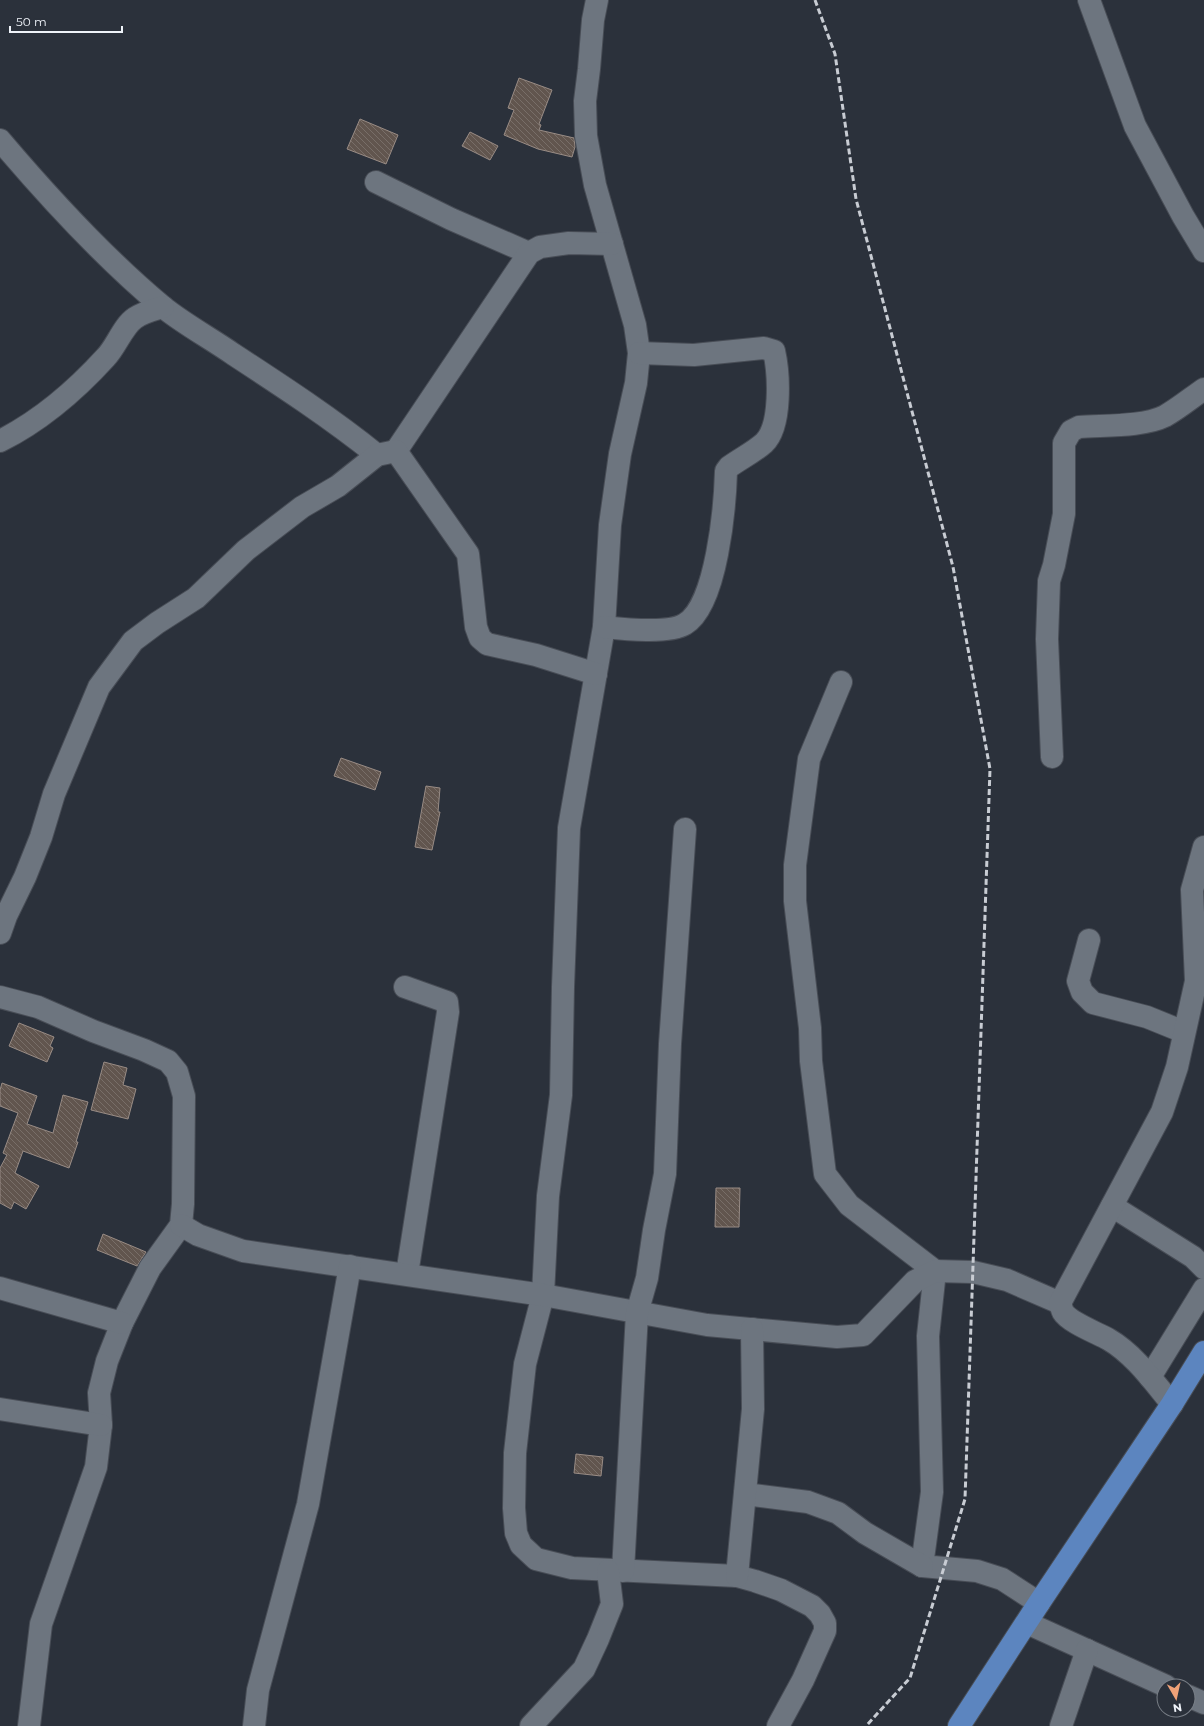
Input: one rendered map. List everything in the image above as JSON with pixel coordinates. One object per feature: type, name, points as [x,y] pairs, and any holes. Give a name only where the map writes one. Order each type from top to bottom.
[{"type":"main road","points":[[959,1726],[1172,1404],[1204,1352]]},
{"type":"street","points":[[598,0],[593,20],[585,101],[586,136],[595,185],[635,325],[639,353],[636,383],[620,454],[610,525],[604,627],[569,828],[563,987],[561,1095],[548,1196],[543,1295],[525,1364],[515,1453],[514,1508],[516,1534],[521,1545],[536,1559],[572,1568],[737,1576],[781,1590],[812,1606],[820,1614],[825,1623],[825,1632],[806,1673],[778,1726]]},
{"type":"street","points":[[1089,0],[1135,126],[1183,216],[1204,251]]},
{"type":"street","points":[[0,140],[43,192],[86,236],[163,307],[357,439],[386,453],[468,554],[476,627],[480,638],[487,644],[536,655],[596,674]]},
{"type":"street","points":[[376,182],[451,219],[529,254]]},
{"type":"street","points":[[0,933],[6,916],[25,877],[41,837],[54,794],[99,687],[133,640],[196,598],[246,550],[302,507],[338,486],[386,453],[529,254],[540,247],[569,243],[612,244]]},
{"type":"street","points":[[0,441],[36,420],[76,386],[107,356],[133,319],[146,312],[163,307]]},
{"type":"street","points":[[604,627],[633,630],[665,629],[685,624],[696,614],[710,587],[718,554],[726,471],[729,467],[765,442],[772,432],[777,416],[776,363],[774,351],[764,348],[694,354],[639,353]]},
{"type":"street","points":[[1052,757],[1047,639],[1049,581],[1054,565],[1064,514],[1064,443],[1071,431],[1079,427],[1134,423],[1153,420],[1165,416],[1204,389]]},
{"type":"street","points":[[841,682],[809,759],[795,865],[795,901],[810,1028],[812,1069],[825,1174],[849,1205],[935,1271]]},
{"type":"street","points":[[532,1726],[584,1669],[612,1604],[638,1313],[647,1278],[654,1230],[665,1174],[670,1044],[685,829]]},
{"type":"street","points":[[1172,1404],[1129,1354],[1108,1339],[1087,1329],[1063,1313],[1060,1303],[1162,1112],[1177,1067],[1196,981],[1192,890],[1204,846]]},
{"type":"street","points":[[1089,940],[1078,981],[1082,992],[1093,1003],[1146,1017],[1184,1032]]},
{"type":"street","points":[[405,987],[447,1002],[448,1012],[407,1274]]},
{"type":"street","points":[[0,997],[38,1007],[93,1032],[144,1050],[168,1061],[177,1072],[184,1096],[183,1204],[181,1225],[150,1268],[122,1323],[107,1361],[99,1393],[101,1425],[96,1467],[41,1624],[29,1726]]},
{"type":"street","points":[[1112,1206],[1193,1258],[1204,1268]]},
{"type":"street","points":[[181,1225],[198,1235],[243,1251],[543,1295],[706,1325],[837,1337],[863,1335],[915,1281],[935,1271],[973,1272],[1007,1280],[1060,1303]]},
{"type":"street","points":[[254,1726],[258,1690],[308,1504],[350,1266]]},
{"type":"street","points":[[922,1566],[932,1492],[928,1336],[935,1271]]},
{"type":"street","points":[[0,1288],[122,1323]]},
{"type":"street","points":[[1150,1377],[1204,1289]]},
{"type":"street","points":[[737,1576],[753,1409],[752,1329]]},
{"type":"street","points":[[0,1409],[101,1425]]},
{"type":"street","points":[[745,1494],[808,1502],[838,1513],[865,1533],[922,1566],[977,1571],[1002,1579],[1039,1603]]},
{"type":"street","points":[[1027,1623],[1156,1682]]},
{"type":"street","points":[[1061,1726],[1086,1650]]},
{"type":"building","points":[[519,78],[552,90],[539,124],[541,125],[539,130],[574,138],[575,147],[572,157],[538,149],[504,135],[514,110],[508,108]]},
{"type":"building","points":[[360,119],[398,135],[386,164],[347,149]]},
{"type":"building","points":[[470,132],[498,146],[490,160],[462,146]]},
{"type":"building","points":[[341,758],[381,772],[375,790],[334,776]]},
{"type":"building","points":[[426,786],[440,788],[438,812],[440,812],[432,850],[415,847]]},
{"type":"building","points":[[19,1023],[54,1037],[50,1046],[53,1048],[47,1062],[9,1046]]},
{"type":"building","points":[[104,1062],[127,1068],[123,1085],[136,1089],[128,1119],[91,1110]]},
{"type":"building","points":[[2,1083],[37,1096],[27,1124],[53,1133],[63,1095],[88,1102],[76,1142],[78,1142],[69,1168],[23,1151],[15,1173],[39,1186],[26,1209],[14,1202],[11,1209],[0,1203],[0,1168],[7,1155],[3,1153],[18,1113],[0,1106],[0,1090]]},
{"type":"building","points":[[716,1188],[740,1188],[739,1227],[715,1227]]},
{"type":"building","points":[[103,1234],[146,1252],[137,1266],[97,1250]]},
{"type":"building","points":[[576,1454],[603,1457],[601,1476],[574,1473]]},
{"type":"railway","points":[[815,0],[835,54],[856,199],[953,567],[990,769],[965,1499],[910,1678],[866,1726]]}]
